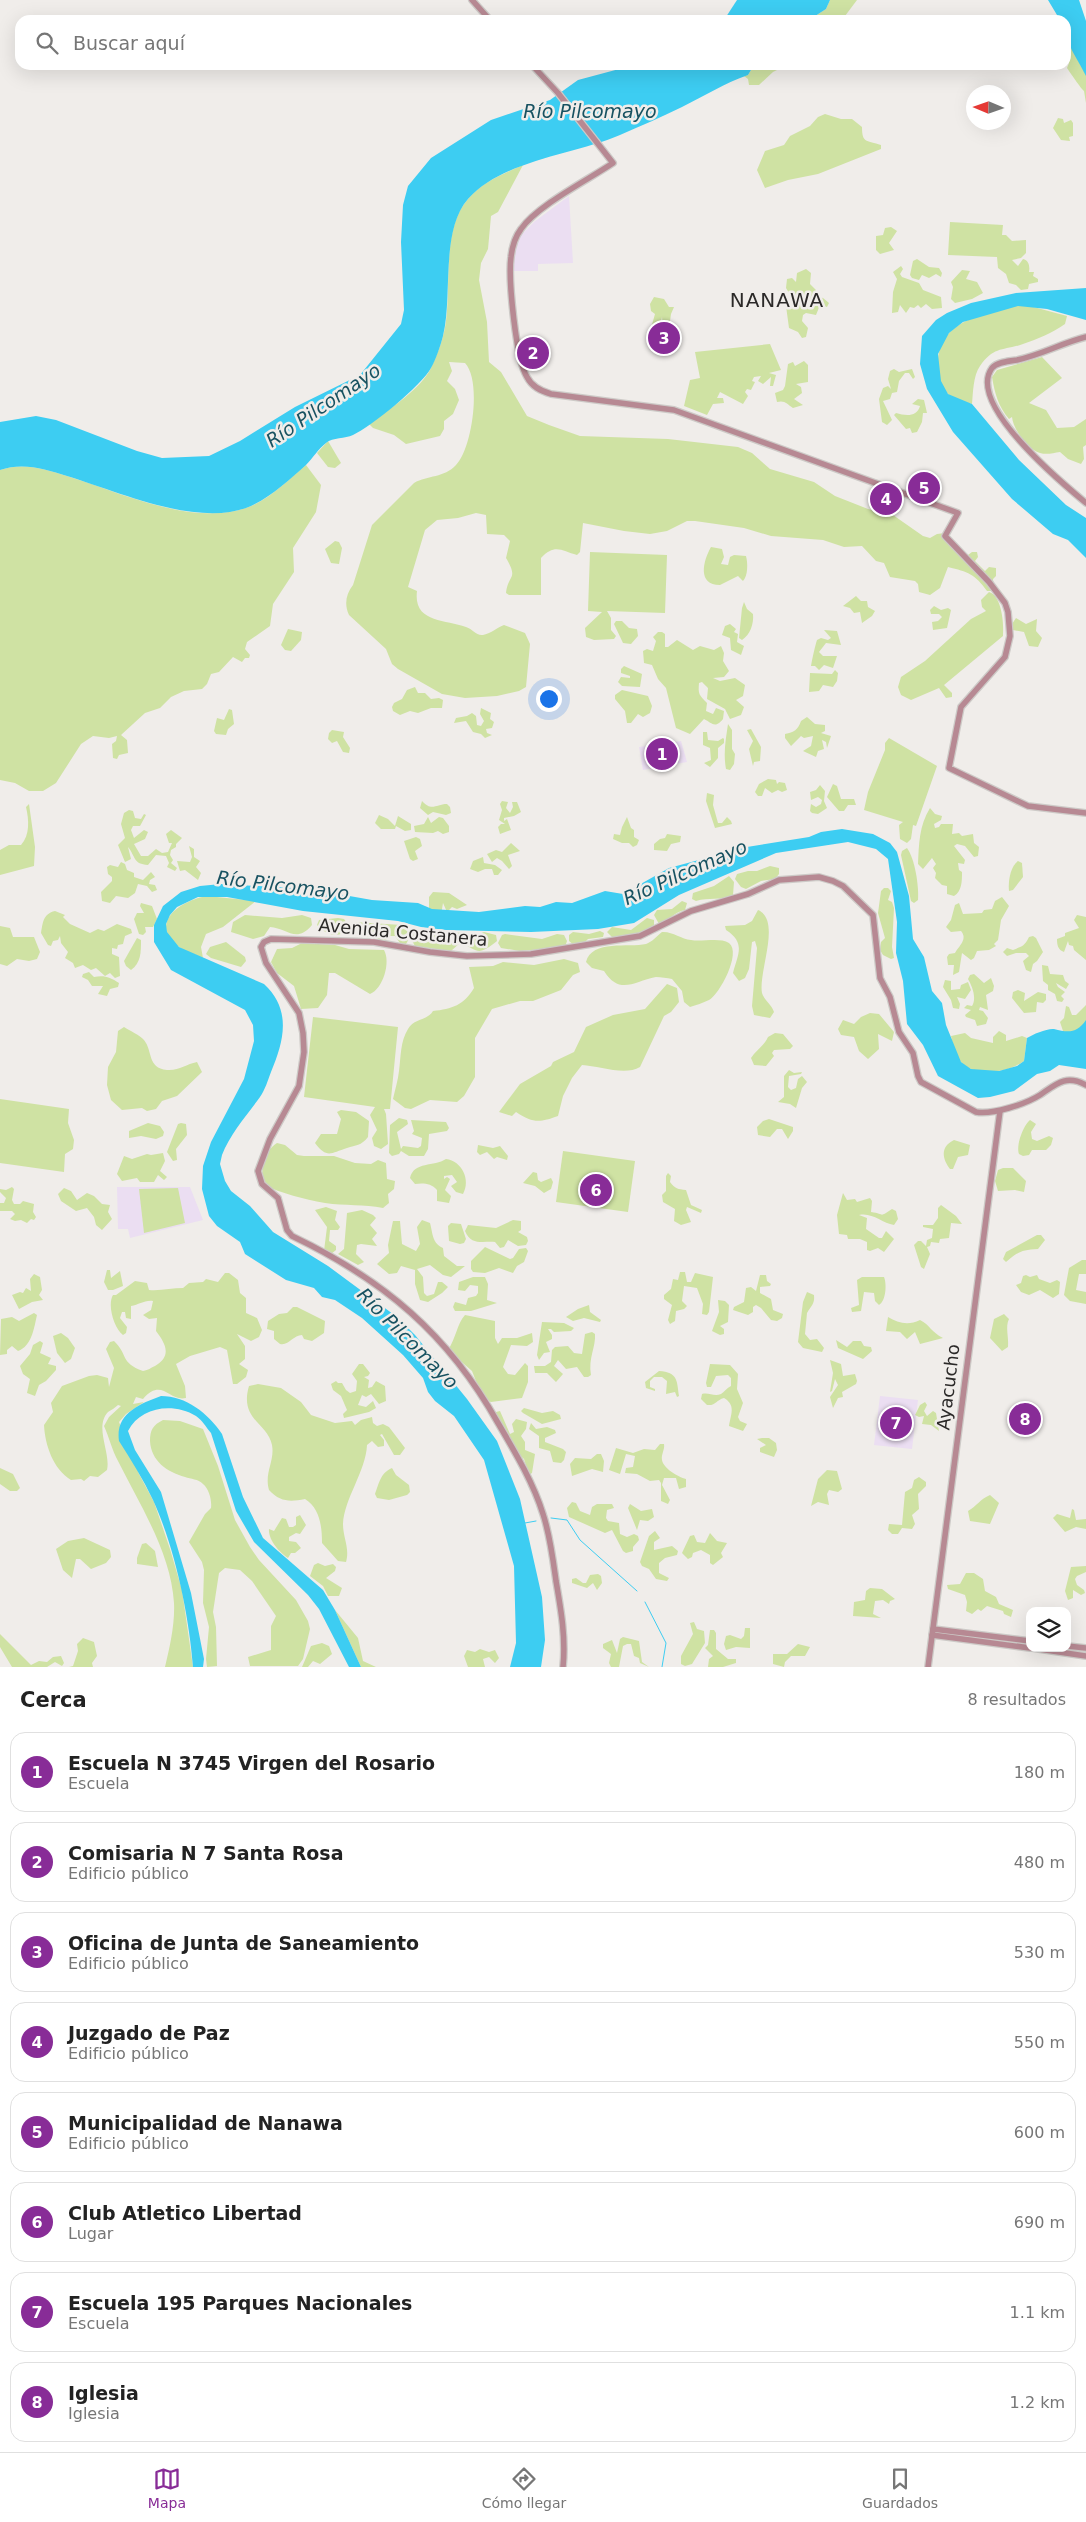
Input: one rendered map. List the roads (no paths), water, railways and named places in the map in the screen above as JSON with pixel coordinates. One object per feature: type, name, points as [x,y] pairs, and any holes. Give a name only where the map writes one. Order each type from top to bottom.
[{"type":"street","points":[[472,0],[486,15]]},
{"type":"street","points":[[537,70],[558,93],[613,163],[567,192],[526,223],[514,244],[510,270],[516,333],[522,368],[527,378],[540,390],[551,394],[674,410],[958,514],[945,536],[989,582],[1005,603],[1008,612],[1010,636],[1005,657],[961,707],[949,768],[1028,806],[1086,813]]},
{"type":"street","points":[[1086,337],[1068,342],[1042,354],[1001,363],[993,367],[989,376],[994,403],[1002,420],[1012,434],[1086,502]]},
{"type":"street","name":"Avenida Costanera","points":[[563,1667],[564,1635],[552,1554],[543,1514],[515,1451],[495,1416],[469,1375],[441,1340],[404,1306],[344,1263],[292,1236],[287,1230],[278,1198],[262,1184],[259,1178],[260,1162],[266,1146],[299,1086],[304,1052],[299,1013],[266,963],[261,947],[264,942],[271,939],[374,942],[430,952],[467,956],[539,953],[640,936],[691,911],[748,894],[779,880],[813,877],[833,881],[843,886],[868,908],[873,916],[880,978],[890,997],[898,1032],[913,1053],[921,1082],[976,1112],[992,1113],[1039,1096],[1061,1080],[1076,1081],[1086,1085]]},
{"type":"street","name":"Ayacucho","points":[[928,1667],[1000,1111]]},
{"type":"street","points":[[933,1632],[1026,1641]]},
{"type":"street","points":[[933,1632],[1026,1647]]},
{"type":"street","points":[[1071,1646],[1086,1648]]},
{"type":"street","points":[[1058,1652],[1086,1656]]},
{"type":"water","points":[[737,0],[830,0],[826,9],[817,15],[727,15]]},
{"type":"water","points":[[1048,0],[1079,0],[1086,21],[1086,76],[1071,48],[1071,15],[1057,15]]},
{"type":"water","name":"Río Pilcomayo","points":[[615,70],[751,70],[748,75],[620,135],[519,167],[500,175],[468,199],[459,212],[450,246],[446,320],[441,344],[431,368],[418,385],[383,415],[353,435],[326,443],[306,465],[280,487],[266,498],[251,506],[230,512],[183,511],[133,498],[42,469],[17,467],[0,470],[0,422],[36,416],[56,420],[137,451],[162,458],[209,456],[240,441],[295,407],[360,375],[401,324],[404,310],[401,242],[403,205],[408,186],[431,158],[491,120],[550,100],[578,80]]},
{"type":"water","points":[[1086,288],[1086,320],[1047,309],[1018,306],[963,322],[949,333],[938,354],[941,381],[948,394],[972,404],[1019,460],[1066,505],[1086,518],[1086,558],[1068,540],[1053,534],[1012,499],[953,432],[927,389],[920,364],[922,336],[936,320],[947,313],[971,303],[1016,293]]},
{"type":"water","points":[[842,829],[873,834],[890,843],[897,852],[909,896],[913,939],[924,957],[932,991],[942,1003],[946,1025],[961,1062],[971,1069],[999,1071],[1017,1066],[1024,1061],[1027,1038],[1048,1029],[1076,1030],[1086,1020],[1086,1069],[1059,1065],[1050,1071],[1037,1074],[1014,1091],[978,1098],[938,1076],[923,1045],[907,1024],[903,981],[896,953],[897,922],[888,859],[876,849],[848,842],[776,853],[679,895],[634,923],[598,929],[531,932],[446,930],[421,927],[398,921],[303,911],[227,897],[198,897],[177,907],[170,915],[166,924],[167,932],[179,947],[264,984],[279,1004],[282,1015],[282,1037],[276,1060],[265,1088],[234,1132],[222,1155],[220,1164],[225,1181],[231,1191],[250,1206],[273,1232],[328,1266],[397,1317],[415,1335],[467,1399],[497,1441],[520,1499],[542,1597],[545,1640],[541,1667],[510,1667],[516,1643],[514,1566],[484,1460],[454,1416],[435,1401],[428,1392],[423,1378],[403,1355],[362,1318],[335,1300],[322,1297],[314,1288],[286,1280],[245,1254],[240,1242],[217,1226],[209,1216],[202,1189],[203,1166],[211,1142],[244,1079],[254,1041],[253,1025],[245,1010],[171,970],[154,942],[154,925],[163,906],[181,892],[200,886],[221,884],[310,889],[372,900],[418,903],[432,909],[479,912],[525,906],[540,907],[556,902],[572,903],[605,891],[623,894],[669,868],[747,847],[809,837],[821,832]]},
{"type":"water","points":[[161,1396],[188,1402],[210,1419],[222,1434],[243,1497],[263,1538],[323,1590],[335,1610],[361,1667],[349,1667],[319,1609],[308,1595],[254,1542],[236,1511],[211,1433],[204,1424],[196,1416],[187,1412],[168,1408],[158,1409],[140,1417],[128,1431],[135,1450],[161,1492],[191,1593],[204,1659],[203,1667],[193,1667],[180,1582],[168,1539],[149,1492],[119,1441],[121,1424],[130,1411]]},
{"type":"waterway","points":[[551,1518],[567,1520],[580,1540],[637,1591]]},
{"type":"waterway","points":[[525,1523],[536,1521]]},
{"type":"waterway","points":[[645,1602],[666,1643],[662,1667]]},
{"type":"place","name":"Oficina de Junta de Saneamiento","points":[[664,338]]},
{"type":"place","name":"Comisaria N 7 Santa Rosa","points":[[533,353]]},
{"type":"place","name":"Municipalidad de Nanawa","points":[[924,488]]},
{"type":"place","name":"Juzgado de Paz","points":[[886,499]]},
{"type":"place","name":"Escuela N 3745 Virgen del Rosario","points":[[662,754]]},
{"type":"place","name":"Club Atletico Libertad","points":[[596,1190]]},
{"type":"place","name":"Iglesia","points":[[1025,1419]]},
{"type":"place","name":"Escuela 195 Parques Nacionales","points":[[896,1423]]},
{"type":"district","name":"NANAWA","points":[[777,300]]}]
